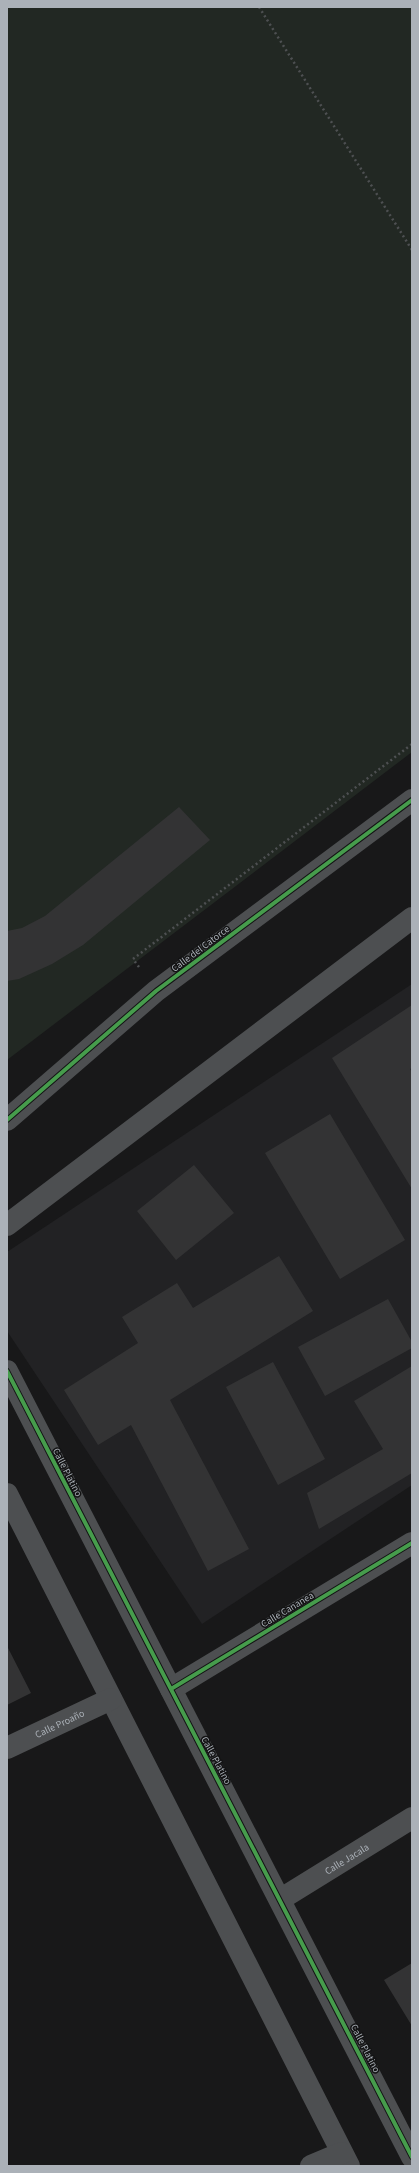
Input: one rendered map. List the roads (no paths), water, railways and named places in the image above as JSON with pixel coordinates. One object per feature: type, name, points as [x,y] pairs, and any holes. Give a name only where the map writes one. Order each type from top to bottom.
[{"type":"street","name":"Calle del Catorce","points":[[7,1120],[156,991],[412,800]]},
{"type":"street","points":[[7,1225],[412,918]]},
{"type":"street","name":"Calle Platino","points":[[7,1371],[281,1899],[412,2157]]},
{"type":"street","points":[[7,1494],[345,2159],[311,2166]]},
{"type":"street","name":"Calle Cananea","points":[[171,1689],[412,1542]]},
{"type":"street","name":"Calle Proaño","points":[[7,1748],[111,1699]]},
{"type":"street","name":"Calle Jacala","points":[[281,1899],[412,1818]]}]
